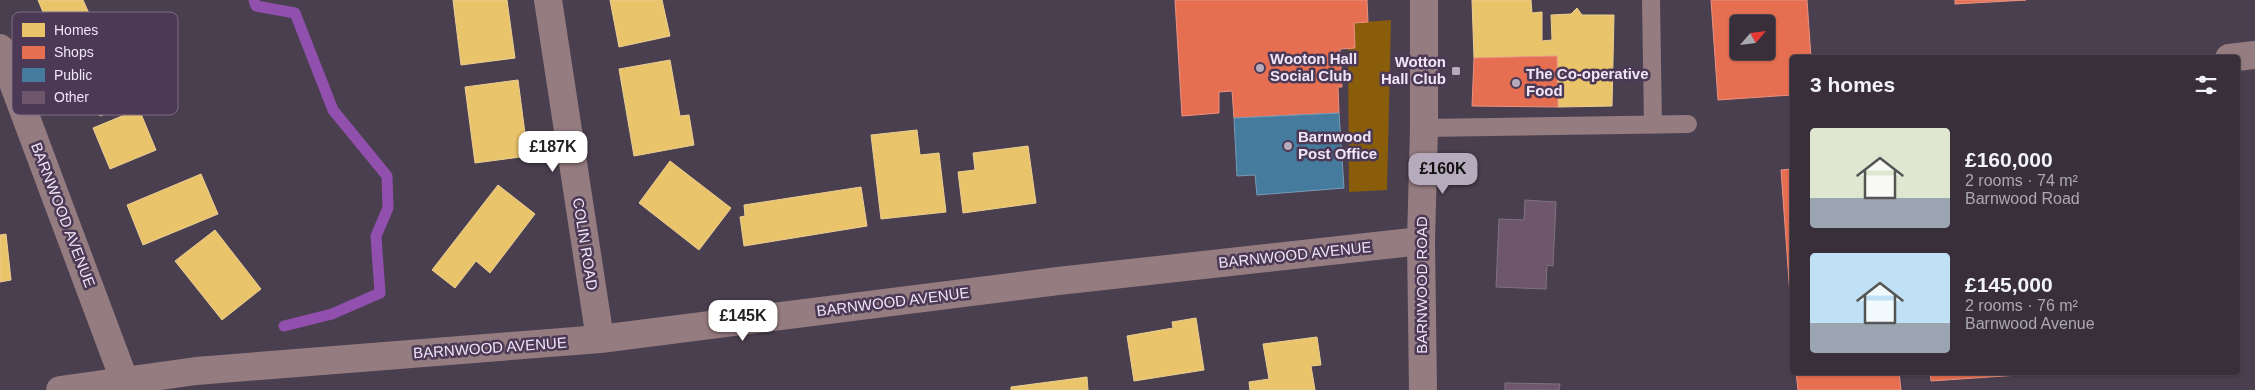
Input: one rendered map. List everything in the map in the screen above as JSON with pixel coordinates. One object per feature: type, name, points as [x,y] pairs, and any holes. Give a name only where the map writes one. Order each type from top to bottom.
[{"type":"street","name":"COLIN ROAD","points":[[548,0],[600,339]]},
{"type":"street","name":"BARNWOOD ROAD","points":[[1423,390],[1421,241],[1424,128],[1424,0]]},
{"type":"street","name":"BARNWOOD AVENUE","points":[[0,48],[12,80]]},
{"type":"street","points":[[2240,57],[2255,55]]},
{"type":"street","name":"BARNWOOD AVENUE","points":[[25,115],[126,382]]},
{"type":"street","name":"BARNWOOD AVENUE","points":[[60,390],[196,371],[600,339],[1058,281],[1421,241]]},
{"type":"lane","points":[[1651,0],[1653,125]]},
{"type":"lane","points":[[1424,128],[1688,124]]},
{"type":"shaded area","points":[[1391,20],[1387,190],[1349,192],[1348,49],[1355,48],[1354,23]]},
{"type":"building: Homes","points":[[38,0],[83,0],[88,12],[43,12]]},
{"type":"building: Homes","points":[[453,0],[507,0],[515,58],[461,65]]},
{"type":"building: Homes","points":[[610,0],[662,0],[670,36],[619,47]]},
{"type":"building: Homes","points":[[1472,0],[1531,0],[1532,13],[1542,12],[1542,41],[1552,40],[1551,15],[1571,14],[1577,8],[1582,15],[1614,15],[1612,106],[1558,107],[1557,56],[1474,58]]},
{"type":"building: Homes","points":[[670,60],[680,116],[689,115],[694,145],[634,156],[619,69]]},
{"type":"building: Homes","points":[[518,80],[528,156],[475,163],[465,87]]},
{"type":"building: Homes","points":[[124,115],[141,115],[156,150],[110,169],[93,128]]},
{"type":"building: Homes","points":[[917,130],[920,155],[939,153],[946,212],[881,219],[871,135]]},
{"type":"building: Homes","points":[[1028,146],[1036,203],[963,213],[958,172],[975,170],[973,153]]},
{"type":"building: Homes","points":[[670,161],[731,208],[699,250],[639,203]]},
{"type":"building: Homes","points":[[201,174],[218,214],[143,245],[127,205]]},
{"type":"building: Homes","points":[[498,185],[535,214],[490,273],[476,261],[455,288],[432,270]]},
{"type":"building: Homes","points":[[861,187],[867,226],[744,246],[740,217],[745,216],[744,205]]},
{"type":"building: Homes","points":[[215,230],[261,289],[222,320],[175,261]]},
{"type":"building: Homes","points":[[6,234],[11,280],[0,282],[0,235]]},
{"type":"building: Homes","points":[[1196,318],[1204,370],[1134,381],[1127,336],[1173,328],[1172,322]]},
{"type":"building: Homes","points":[[1317,337],[1321,365],[1311,366],[1315,390],[1250,390],[1249,382],[1269,379],[1263,344]]},
{"type":"building: Homes","points":[[1087,377],[1088,390],[1011,390],[1011,387]]},
{"type":"building: Shops","name":"Wooton Hall Social Club","points":[[1175,0],[1367,0],[1368,22],[1354,23],[1355,48],[1340,49],[1342,87],[1338,87],[1339,113],[1234,118],[1232,91],[1219,92],[1219,113],[1182,116]]},
{"type":"building: Shops","points":[[1711,0],[1807,0],[1811,55],[1790,55],[1790,95],[1718,100]]},
{"type":"building: Shops","points":[[1955,0],[2026,0],[1955,4]]},
{"type":"building: Shops","name":"The Co-operative Food","points":[[1557,56],[1558,107],[1472,106],[1474,58]]},
{"type":"building: Shops","points":[[1790,169],[1790,295],[1781,170]]},
{"type":"building: Shops","points":[[1796,375],[1899,375],[1901,390],[1798,390]]},
{"type":"building: Shops","points":[[1930,375],[2019,375],[1931,381]]},
{"type":"building: Public","name":"Barnwood Post Office","points":[[1339,113],[1344,188],[1257,195],[1255,175],[1237,176],[1234,118]]},
{"type":"building: Other","points":[[1525,200],[1556,202],[1553,266],[1547,265],[1546,289],[1496,287],[1499,219],[1524,220]]},
{"type":"building: Other","points":[[1505,383],[1560,384],[1559,390],[1505,390]]},
{"type":"waterway","points":[[254,0],[256,6],[295,13],[333,110],[387,176],[388,208],[376,236],[380,293],[332,314],[284,326]]},
{"type":"place","name":"Wooton Hall Social Club","points":[[1260,68]]},
{"type":"place","name":"Wotton Hall Club","points":[[1456,71]]},
{"type":"place","name":"The Co-operative Food","points":[[1516,83]]},
{"type":"place","name":"Barnwood Post Office","points":[[1288,146]]}]
